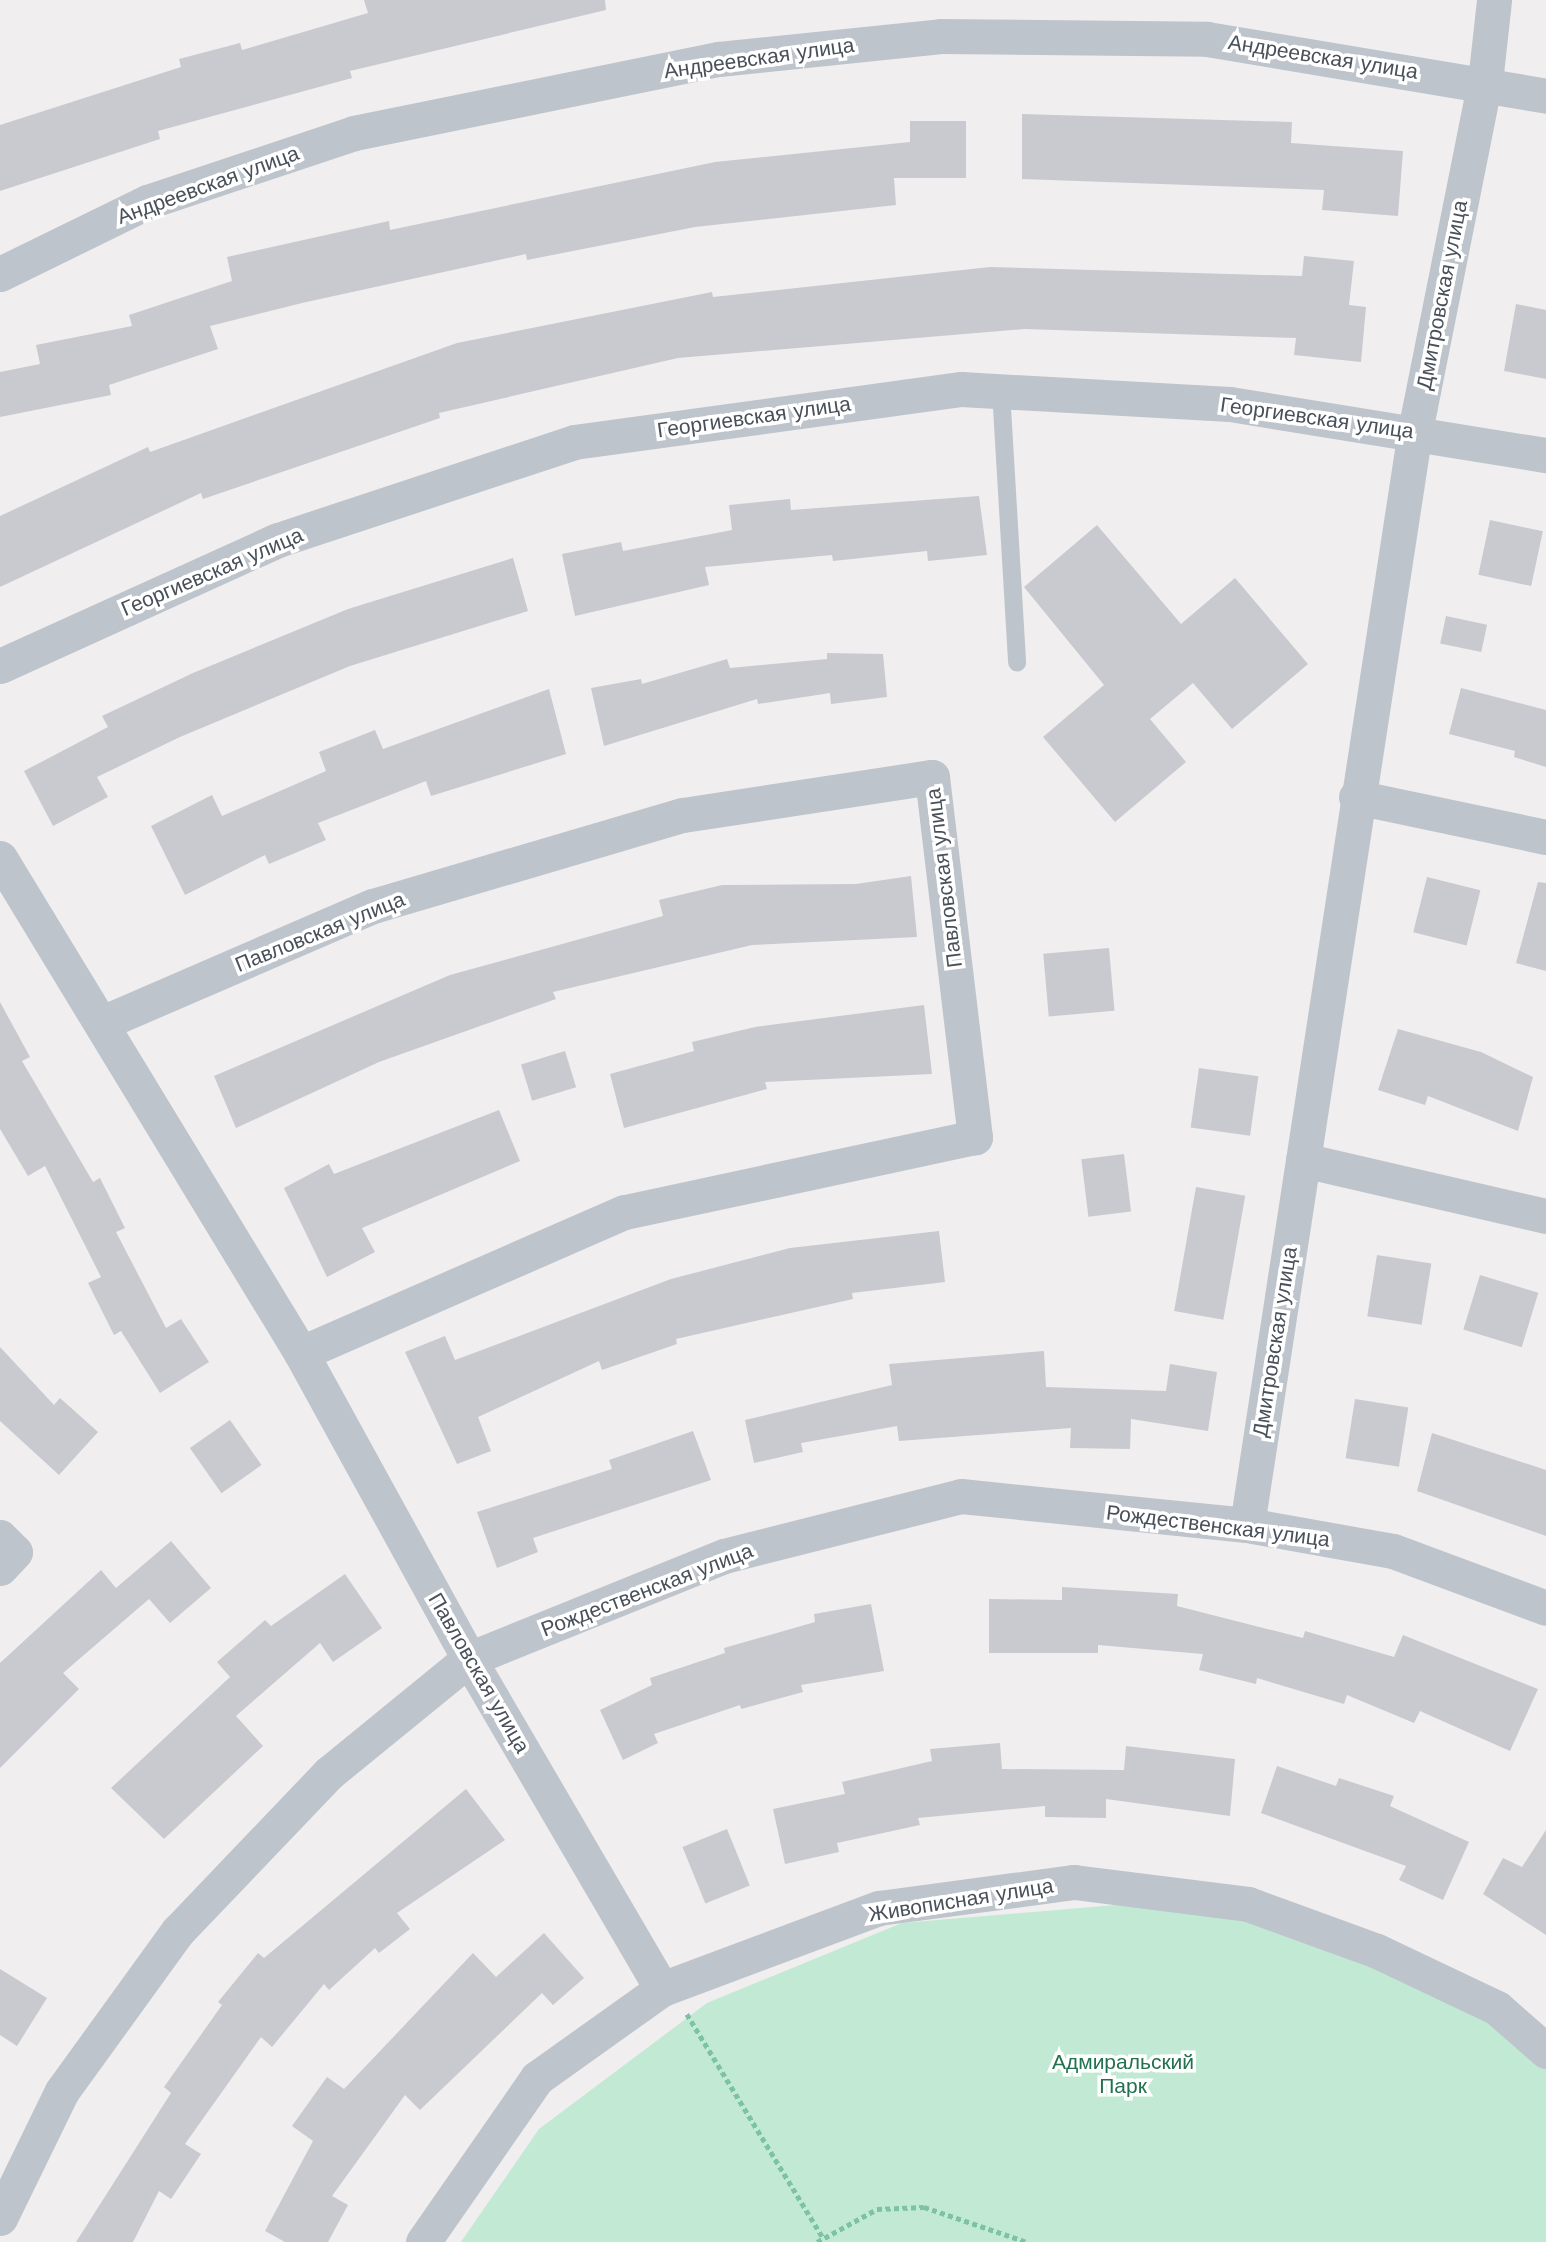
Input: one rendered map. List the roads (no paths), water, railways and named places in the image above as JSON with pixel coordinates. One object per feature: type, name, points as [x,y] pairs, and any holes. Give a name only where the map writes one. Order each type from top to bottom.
[{"type":"street","name":"Дмитровская улица","points":[[1247,1525],[1356,797],[1415,431],[1485,82],[1494,0]]},
{"type":"street","name":"Андреевская улица","points":[[0,274],[147,202],[354,133],[719,59],[941,36],[1207,39],[1485,82],[1546,96]]},
{"type":"street","name":"Георгиевская улица","points":[[0,666],[278,540],[574,442],[961,389],[1230,404],[1415,431],[1546,455]]},
{"type":"street","name":"Павловская улица","points":[[102,1023],[398,899],[683,816],[932,777],[975,1137],[624,1212],[301,1353]]},
{"type":"street","points":[[1356,797],[1546,837]]},
{"type":"street","name":"Павловская улица","points":[[0,858],[301,1353],[469,1659],[662,1989]]},
{"type":"street","points":[[1303,1160],[1546,1216]]},
{"type":"street","name":"Рождественская улица","points":[[0,2218],[62,2091],[178,1931],[329,1773],[469,1659],[724,1556],[961,1496],[1247,1525],[1393,1551],[1546,1608]]},
{"type":"street","points":[[0,1537],[15,1552],[0,1569]]},
{"type":"street","name":"Живописная улица","points":[[423,2242],[537,2078],[662,1989],[879,1909],[1074,1882],[1261,1909],[1377,1951],[1497,2008],[1546,2051]]},
{"type":"lane","points":[[1001,391],[1017,663]]},
{"type":"park label","name":"Адмиральский Парк","points":[[1123,2074]]}]
